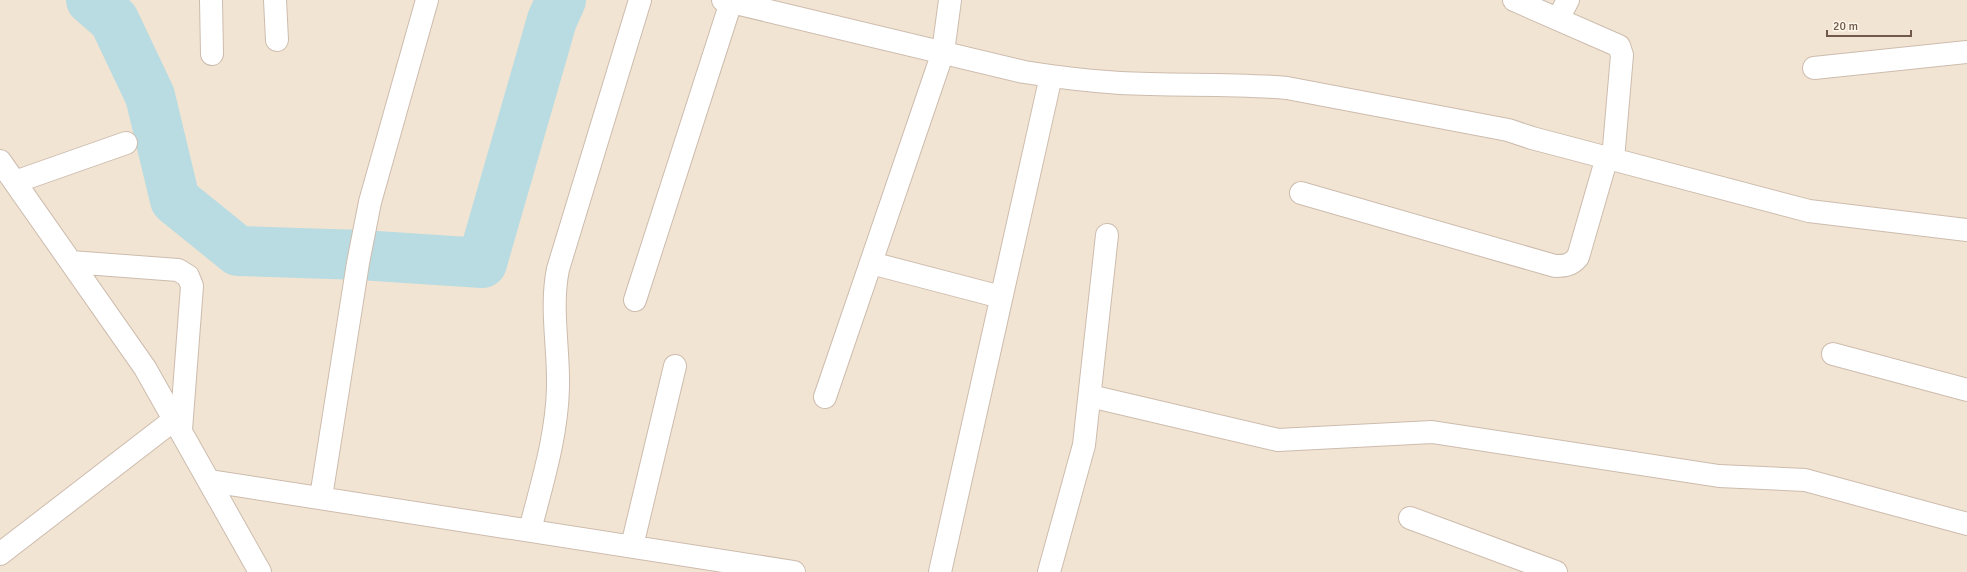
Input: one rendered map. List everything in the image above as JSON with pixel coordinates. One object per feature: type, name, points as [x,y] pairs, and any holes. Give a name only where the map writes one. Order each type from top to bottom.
[{"type":"street","points":[[211,0],[212,54]]},
{"type":"street","points":[[275,0],[277,40]]},
{"type":"street","points":[[321,497],[358,263],[370,202],[427,0]]},
{"type":"street","points":[[530,530],[556,426],[558,386],[554,289],[558,269],[640,0]]},
{"type":"street","points":[[825,397],[943,52],[950,0]]},
{"type":"street","points":[[1301,193],[1556,266],[1571,264],[1578,257],[1610,158],[1622,55],[1619,46],[1514,0]]},
{"type":"street","points":[[1558,19],[1568,0]]},
{"type":"street","points":[[635,300],[727,1],[1024,72],[1120,83],[1258,85],[1287,88],[1508,130],[1809,211],[1967,230]]},
{"type":"street","points":[[1814,68],[1967,52]]},
{"type":"street","points":[[940,572],[1051,76]]},
{"type":"street","points":[[14,182],[126,143]]},
{"type":"street","points":[[0,161],[145,368],[178,424],[260,572]]},
{"type":"street","points":[[1048,572],[1084,445],[1107,234]]},
{"type":"street","points":[[0,554],[178,424],[192,286],[188,276],[178,270],[71,262]]},
{"type":"street","points":[[871,262],[1001,297]]},
{"type":"street","points":[[1833,354],[1967,390]]},
{"type":"street","points":[[632,546],[675,366]]},
{"type":"street","points":[[1090,396],[1278,440],[1432,432],[1719,476],[1805,480],[1967,524]]},
{"type":"street","points":[[210,481],[321,497],[794,572]]},
{"type":"street","points":[[1410,518],[1556,572]]},
{"type":"shaded area","points":[[0,0],[1967,0],[1967,572],[0,572]]},
{"type":"waterway","points":[[91,0],[114,20],[150,96],[175,200],[238,251],[361,255],[482,263],[552,20],[561,0]]}]
